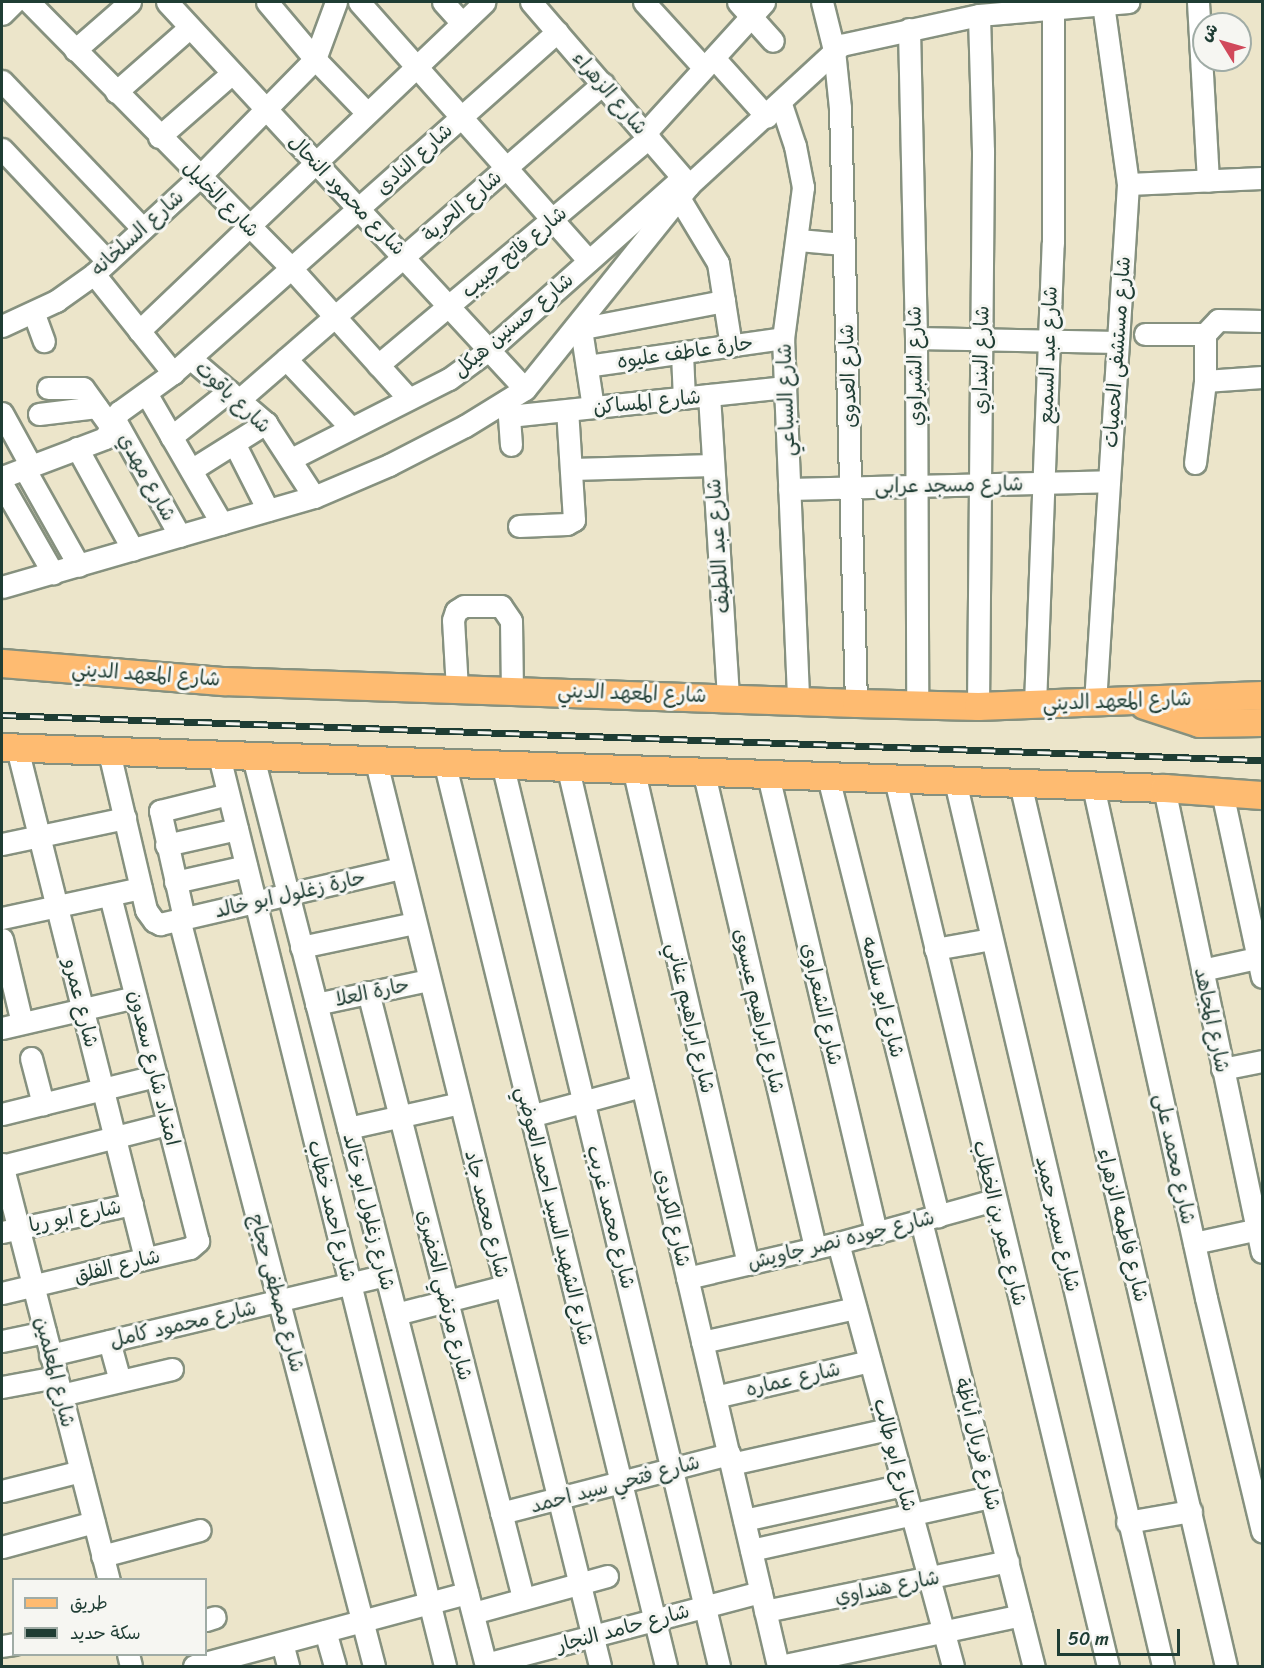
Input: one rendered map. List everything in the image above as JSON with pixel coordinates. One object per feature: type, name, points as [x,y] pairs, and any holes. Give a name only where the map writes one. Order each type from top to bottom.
[{"type":"main road","name":"شارع المعهد الديني","points":[[2,663],[223,681],[728,696],[856,703],[978,706],[1263,695]]},
{"type":"main road","points":[[1136,701],[1199,723],[1263,722]]},
{"type":"main road","points":[[9,748],[503,768],[1164,788],[1263,795]]},
{"type":"main road","points":[[1222,792],[1263,784]]},
{"type":"street","points":[[2,14],[14,2]]},
{"type":"street","name":"شارع الخليل","points":[[29,2],[159,137],[291,268],[409,399]]},
{"type":"street","points":[[75,50],[130,2]]},
{"type":"street","name":"شارع محمود النحال","points":[[167,2],[489,349],[514,401]]},
{"type":"street","points":[[267,2],[315,59],[367,113]]},
{"type":"street","name":"شارع السلخانه","points":[[3,335],[100,268],[199,177],[315,59],[336,2]]},
{"type":"street","points":[[359,2],[589,261]]},
{"type":"street","points":[[443,2],[462,23]]},
{"type":"street","points":[[139,331],[484,2]]},
{"type":"street","name":"شارع الزهراء","points":[[531,2],[647,136],[684,186]]},
{"type":"street","points":[[644,2],[709,63],[774,110]]},
{"type":"street","name":"شارع فاتح حبيب","points":[[378,365],[647,136],[709,63],[743,10],[764,2]]},
{"type":"street","name":"شارع العدوى","points":[[822,2],[834,50],[844,244],[856,703]]},
{"type":"street","points":[[2,587],[314,497],[399,460],[514,401],[577,330],[684,186],[774,110],[834,50],[909,29],[979,15],[1053,6],[1128,2]]},
{"type":"street","points":[[1198,2],[1208,181]]},
{"type":"street","name":"شارع مستشفى الحميات","points":[[1095,703],[1128,184],[1103,3]]},
{"type":"street","name":"شارع عبد السميع","points":[[1035,704],[1049,341],[1053,6]]},
{"type":"street","points":[[743,10],[773,41]]},
{"type":"street","name":"شارع البنداري","points":[[978,706],[983,151],[979,15]]},
{"type":"street","points":[[116,92],[190,27]]},
{"type":"street","name":"شارع الشبراوي","points":[[909,29],[916,338],[917,703]]},
{"type":"street","name":"شارع النادى","points":[[2,477],[105,438],[107,417],[173,373],[557,32]]},
{"type":"street","points":[[159,137],[232,73]]},
{"type":"street","points":[[2,81],[143,228]]},
{"type":"street","name":"شارع الحرية","points":[[171,437],[286,359],[603,84]]},
{"type":"street","name":"شارع السباعي","points":[[774,110],[803,187],[798,240],[783,338],[798,699]]},
{"type":"street","points":[[2,148],[100,268],[139,331],[173,373]]},
{"type":"street","points":[[1128,184],[1263,178]]},
{"type":"street","points":[[684,186],[718,263],[731,346]]},
{"type":"street","name":"شارع حسنين هيكل","points":[[291,459],[449,379],[489,349],[589,261],[684,186]]},
{"type":"street","points":[[798,240],[844,244]]},
{"type":"street","points":[[577,330],[724,302]]},
{"type":"street","points":[[34,314],[44,341]]},
{"type":"street","points":[[1195,463],[1205,381],[1205,334],[1218,320],[1263,321]]},
{"type":"street","points":[[577,330],[587,366],[593,407]]},
{"type":"street","points":[[1145,334],[1205,334]]},
{"type":"street","name":"حارة عاطف عليوه","points":[[587,366],[783,338]]},
{"type":"street","points":[[916,338],[1118,342]]},
{"type":"street","points":[[682,353],[684,398]]},
{"type":"street","name":"شارع ياقوت","points":[[190,358],[266,423],[314,497]]},
{"type":"street","points":[[286,359],[351,428]]},
{"type":"street","points":[[1205,381],[1263,378]]},
{"type":"street","name":"شارع المساكن","points":[[514,401],[567,410],[785,387]]},
{"type":"street","name":"شارع مهدي","points":[[48,388],[82,388],[107,417],[180,536]]},
{"type":"street","points":[[146,393],[222,524]]},
{"type":"street","name":"شارع عبد اللطيف","points":[[709,395],[728,696]]},
{"type":"street","points":[[511,445],[514,401]]},
{"type":"street","points":[[519,526],[567,524],[574,520],[567,410]]},
{"type":"street","points":[[2,413],[27,467],[79,566]]},
{"type":"street","points":[[39,414],[107,417]]},
{"type":"street","points":[[191,470],[266,423]]},
{"type":"street","points":[[234,443],[268,510]]},
{"type":"street","points":[[77,448],[133,550]]},
{"type":"street","points":[[572,469],[713,465]]},
{"type":"street","name":"شارع مسجد عرابى","points":[[789,489],[1109,480]]},
{"type":"street","points":[[2,484],[53,573]]},
{"type":"street","points":[[457,689],[453,620],[456,611],[464,606],[501,606],[511,621],[512,690]]},
{"type":"street","name":"شارع عمرو","points":[[9,748],[39,836],[145,1258]]},
{"type":"street","points":[[2,918],[141,888],[109,752]]},
{"type":"street","name":"شارع احمد خطاب","points":[[219,756],[445,1666]]},
{"type":"street","name":"شارع زغلول ابو خالد","points":[[253,757],[486,1665]]},
{"type":"street","name":"شارع محمد جاد","points":[[376,762],[428,980],[600,1666]]},
{"type":"street","name":"شارع الشهيد السيد احمد العوضي","points":[[445,765],[666,1666]]},
{"type":"street","name":"شارع محمد غريب","points":[[503,768],[719,1666]]},
{"type":"street","name":"شارع الكردى","points":[[568,770],[779,1666]]},
{"type":"street","name":"شارع ابراهيم عناني","points":[[634,772],[748,1264]]},
{"type":"street","name":"شارع ابراهيم عيسوى","points":[[704,774],[815,1248]]},
{"type":"street","name":"شارع الشعراوى","points":[[768,776],[876,1233]]},
{"type":"street","name":"شارع ابو سلامه","points":[[828,777],[929,1219]]},
{"type":"street","name":"شارع عمر بن الخطاب","points":[[895,779],[994,1200],[1108,1666]]},
{"type":"street","name":"شارع سمير حميد","points":[[955,781],[1127,1522],[1163,1666]]},
{"type":"street","name":"شارع فاطمه الزهراء","points":[[1020,783],[1226,1666]]},
{"type":"street","name":"شارع محمد على","points":[[1093,786],[1194,1243],[1263,1532]]},
{"type":"street","name":"شارع المجاهد","points":[[1164,788],[1222,1069],[1263,1252]]},
{"type":"street","points":[[1202,970],[1260,968],[1222,792]]},
{"type":"street","name":"شارع مصطفى حجاج","points":[[228,794],[162,808],[159,818],[182,919],[374,1666]]},
{"type":"street","points":[[2,844],[124,818]]},
{"type":"street","points":[[166,845],[237,829]]},
{"type":"street","points":[[175,882],[246,866]]},
{"type":"street","name":"حارة زغلول ابو خالد","points":[[141,888],[146,910],[154,921],[182,919],[401,868]]},
{"type":"street","name":"امتداد شارع سعدون","points":[[110,895],[198,1241]]},
{"type":"street","points":[[301,946],[415,923]]},
{"type":"street","points":[[2,939],[12,1026],[135,997]]},
{"type":"street","points":[[935,949],[991,939]]},
{"type":"street","name":"حارة العلا","points":[[316,1004],[428,980]]},
{"type":"street","name":"شارع مرتضي الخضرى","points":[[368,992],[523,1598]]},
{"type":"street","points":[[31,1058],[43,1104]]},
{"type":"street","points":[[1222,1069],[1263,1061]]},
{"type":"street","points":[[2,1114],[156,1076]]},
{"type":"street","points":[[530,1116],[642,1086]]},
{"type":"street","points":[[348,1128],[460,1103]]},
{"type":"street","points":[[2,1165],[167,1124]]},
{"type":"street","name":"شارع المعلمين","points":[[2,1165],[10,1231],[33,1287],[108,1578]]},
{"type":"street","name":"شارع جوده نصر جاويش","points":[[687,1278],[838,1243],[994,1200]]},
{"type":"street","name":"شارع ابو ريا","points":[[10,1231],[132,1204]]},
{"type":"street","name":"شارع فريال أباظة","points":[[929,1219],[991,1497],[1034,1666]]},
{"type":"street","points":[[1194,1243],[1258,1229]]},
{"type":"street","name":"شارع الفلق","points":[[2,1293],[190,1248],[198,1241]]},
{"type":"street","name":"شارع ابو طالب","points":[[838,1243],[910,1514],[932,1578],[947,1632],[953,1666]]},
{"type":"street","name":"شارع محمود كامل","points":[[50,1355],[386,1275]]},
{"type":"street","points":[[396,1314],[505,1286]]},
{"type":"street","points":[[702,1342],[855,1308]]},
{"type":"street","points":[[2,1341],[45,1332]]},
{"type":"street","points":[[109,1341],[120,1381]]},
{"type":"street","name":"شارع عماره","points":[[715,1397],[870,1361]]},
{"type":"street","points":[[2,1387],[58,1386],[120,1381],[172,1369]]},
{"type":"street","name":"شارع فتحي سيد احمد","points":[[501,1513],[672,1469],[888,1429]]},
{"type":"street","points":[[2,1491],[81,1472]]},
{"type":"street","points":[[744,1520],[903,1485]]},
{"type":"street","points":[[751,1550],[991,1497]]},
{"type":"street","points":[[1127,1522],[1191,1511]]},
{"type":"street","points":[[2,1547],[94,1522]]},
{"type":"street","points":[[102,1556],[200,1530]]},
{"type":"street","name":"شارع هنداوي","points":[[763,1602],[932,1578],[1008,1561]]},
{"type":"street","points":[[473,1613],[607,1576]]},
{"type":"street","points":[[194,1666],[232,1662],[282,1643],[467,1593]]},
{"type":"street","name":"شارع حامد النجار","points":[[486,1665],[540,1659],[592,1636],[705,1607],[763,1602]]},
{"type":"street","points":[[779,1666],[1021,1615]]},
{"type":"street","points":[[325,1631],[335,1666]]},
{"type":"street","points":[[282,1643],[288,1666]]},
{"type":"railway","points":[[2,715],[1262,760]]}]
